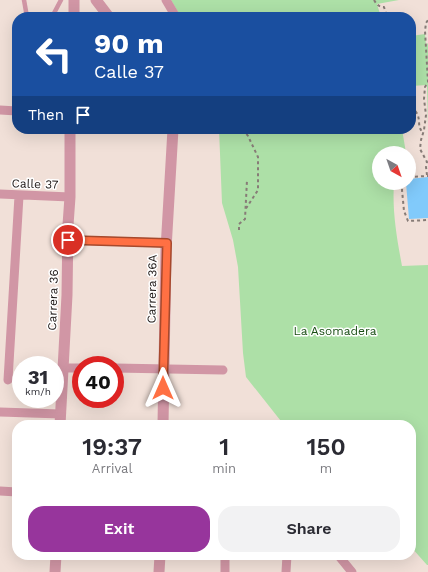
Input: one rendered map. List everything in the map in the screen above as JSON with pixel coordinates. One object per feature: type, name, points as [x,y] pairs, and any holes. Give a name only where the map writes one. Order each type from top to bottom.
[{"type":"street","points":[[74,0],[74,12]]},
{"type":"street","points":[[96,0],[105,12]]},
{"type":"street","points":[[166,0],[173,12]]},
{"type":"street","points":[[0,110],[12,111]]},
{"type":"street","name":"Carrera 36","points":[[64,356],[70,197],[70,134]]},
{"type":"street","name":"Carrera 36A","points":[[163,420],[167,243],[173,134]]},
{"type":"street","name":"Calle 37","points":[[0,194],[70,197]]},
{"type":"street","points":[[8,380],[19,196]]},
{"type":"street","points":[[68,240],[167,243]]},
{"type":"street","points":[[124,368],[223,370]]},
{"type":"street","name":"Carrera 36","points":[[61,408],[61,419]]},
{"type":"street","points":[[0,412],[61,419]]},
{"type":"street","points":[[0,491],[12,492]]},
{"type":"street","points":[[55,572],[56,560]]},
{"type":"street","points":[[159,572],[160,560]]},
{"type":"street","points":[[225,560],[225,572]]},
{"type":"street","points":[[286,572],[287,560]]},
{"type":"street","points":[[342,560],[352,572]]},
{"type":"lane","points":[[24,0],[26,12]]},
{"type":"lane","points":[[55,12],[61,0]]},
{"type":"path","points":[[374,0],[376,4],[384,8],[385,12]]},
{"type":"path","points":[[416,177],[427,176],[427,162],[420,149],[426,115],[424,99],[425,87],[428,82],[425,31],[428,20]]},
{"type":"path","points":[[416,111],[419,118],[420,129],[423,133]]},
{"type":"path","points":[[245,210],[258,190],[258,157],[247,134]]},
{"type":"path","points":[[239,230],[240,224],[245,219],[247,180]]},
{"type":"path","points":[[402,190],[404,211],[408,221],[428,220]]},
{"type":"green space","points":[[171,0],[399,0],[377,4],[379,12],[178,12]]},
{"type":"green space","points":[[425,34],[426,45],[428,43],[428,126],[427,85],[416,86],[416,35]]},
{"type":"green space","name":"La Asomadera","points":[[219,134],[403,134],[405,146],[372,146],[372,190],[394,190],[394,214],[402,266],[428,265],[428,565],[416,553],[416,420],[280,420],[246,377],[243,353],[238,267],[233,240],[222,203]]},
{"type":"water","points":[[428,177],[428,218],[409,219],[407,190],[416,190],[416,178]]},
{"type":"route","points":[[68,240],[167,243],[163,388]]}]
